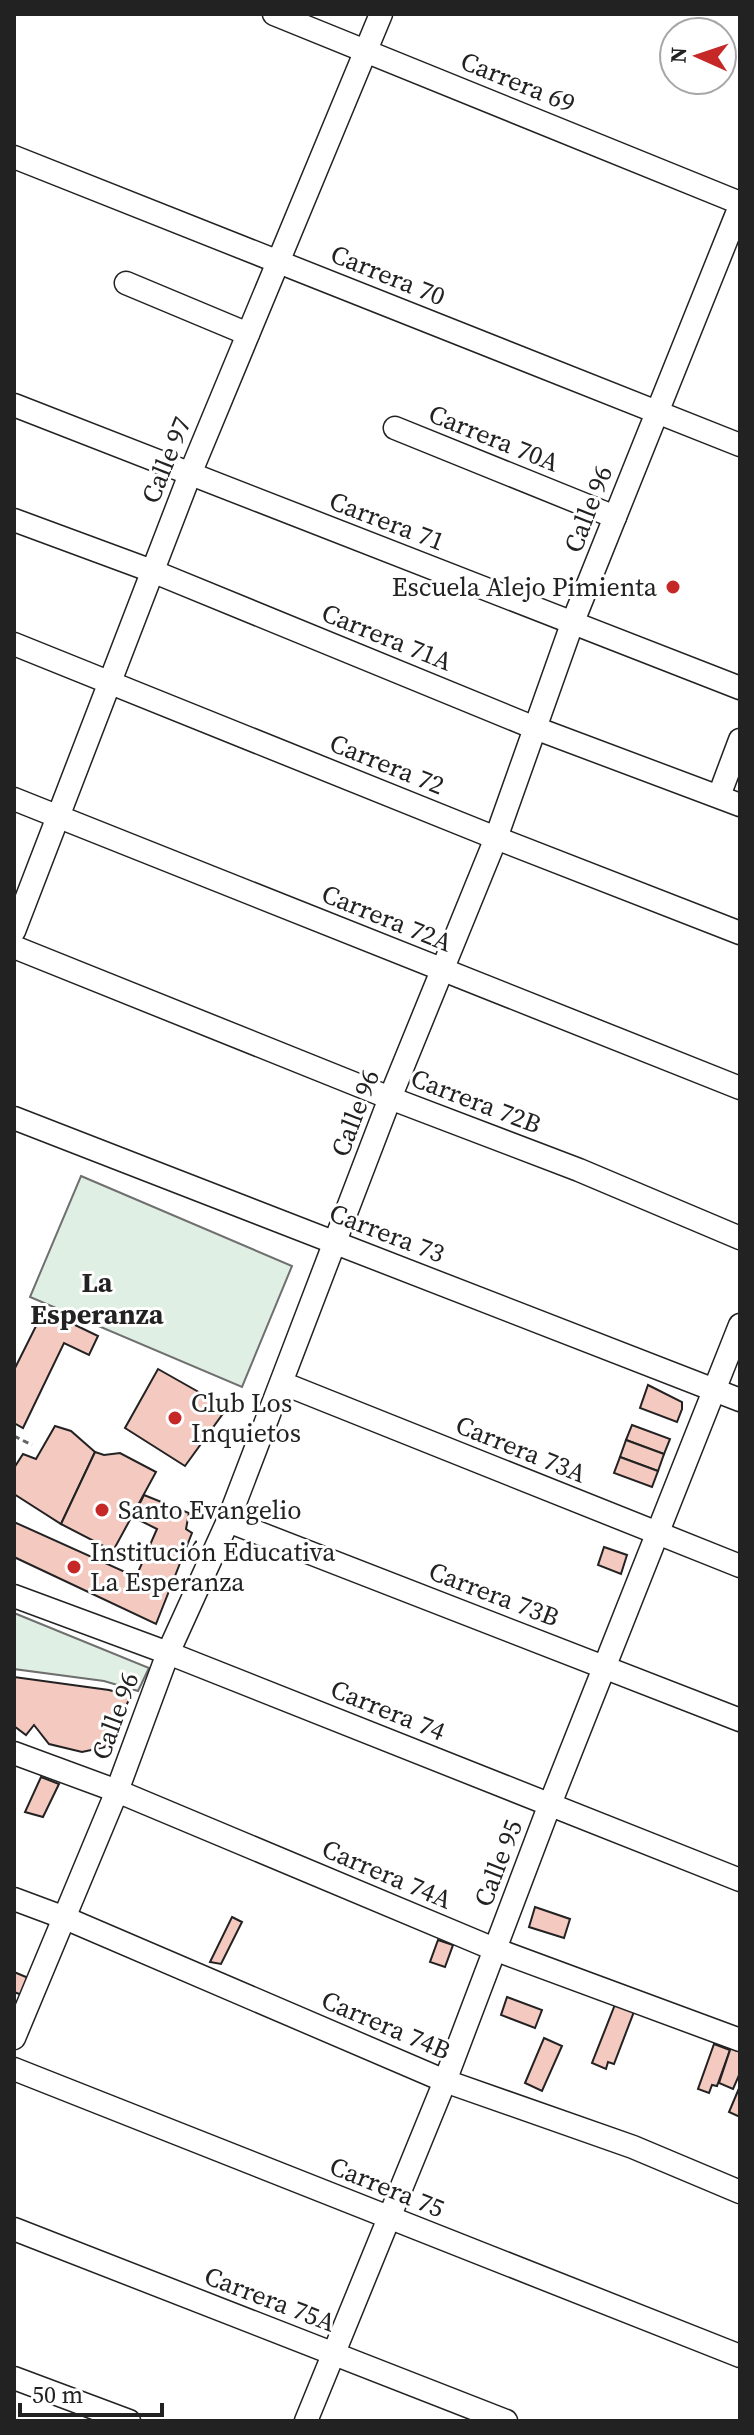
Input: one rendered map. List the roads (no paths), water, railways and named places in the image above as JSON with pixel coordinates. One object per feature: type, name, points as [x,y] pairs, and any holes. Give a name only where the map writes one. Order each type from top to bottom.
[{"type":"street","name":"Carrera 69","points":[[274,14],[740,204]]},
{"type":"street","name":"Calle 97","points":[[14,931],[190,474],[381,14]]},
{"type":"street","name":"Carrera 70","points":[[14,157],[740,445]]},
{"type":"street","name":"Calle 96","points":[[14,2038],[117,1791],[168,1653],[228,1521],[390,1098],[496,838],[572,624],[740,204]]},
{"type":"street","points":[[126,283],[248,334]]},
{"type":"street","name":"Carrera 71","points":[[14,405],[740,688]]},
{"type":"street","name":"Carrera 70A","points":[[395,428],[615,517]]},
{"type":"street","name":"Carrera 71A","points":[[14,520],[152,571],[535,728],[740,805]]},
{"type":"street","name":"Carrera 72","points":[[14,644],[740,933]]},
{"type":"street","points":[[719,796],[740,740]]},
{"type":"street","name":"Carrera 72A","points":[[14,799],[740,1088]]},
{"type":"street","name":"Carrera 72B","points":[[14,947],[390,1098],[579,1170],[740,1238]]},
{"type":"street","name":"Carrera 73","points":[[14,1118],[740,1400]]},
{"type":"street","name":"Calle 95","points":[[306,2421],[445,2081],[550,1804],[740,1325]]},
{"type":"street","name":"Carrera 73A","points":[[282,1383],[740,1566]]},
{"type":"street","name":"Carrera 73B","points":[[228,1521],[740,1720]]},
{"type":"street","name":"Carrera 74","points":[[14,1596],[168,1653],[740,1880]]},
{"type":"street","name":"Carrera 74A","points":[[14,1753],[117,1791],[494,1949],[740,2040]]},
{"type":"street","name":"Carrera 74B","points":[[14,1899],[445,2081],[633,2147],[740,2192]]},
{"type":"street","name":"Carrera 75","points":[[14,2069],[740,2356]]},
{"type":"street","name":"Carrera 75A","points":[[14,2229],[506,2421]]},
{"type":"street","points":[[14,2378],[129,2421]]},
{"type":"place","name":"Escuela Alejo Pimienta","points":[[673,587]]},
{"type":"place","name":"Club Los Inquietos","points":[[175,1418]]},
{"type":"place","name":"Santo Evangelio","points":[[102,1510]]},
{"type":"place","name":"Institución Educativa La Esperanza","points":[[74,1567]]},
{"type":"district","name":"La Esperanza","points":[[97,1298]]}]
